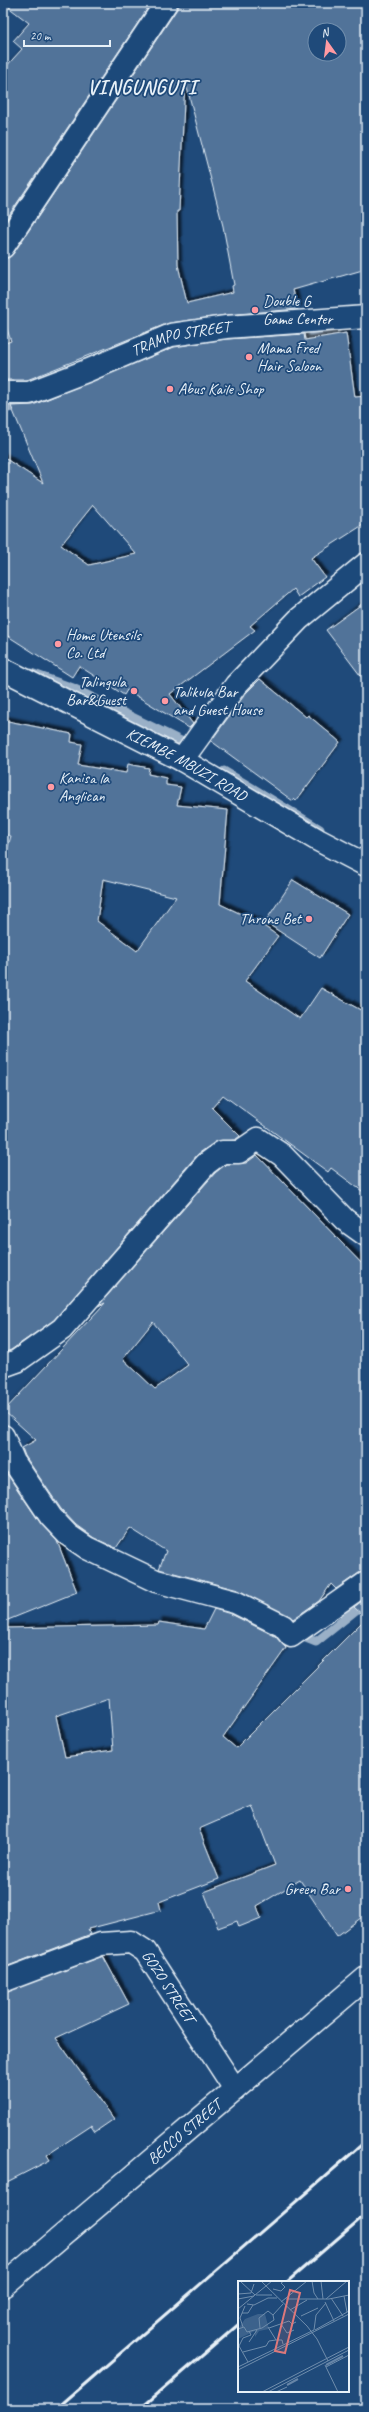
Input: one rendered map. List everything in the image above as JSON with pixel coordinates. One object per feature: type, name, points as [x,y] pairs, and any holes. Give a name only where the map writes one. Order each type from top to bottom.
[{"type":"street","points":[[3,247],[166,3]]},
{"type":"street","name":"TRAMPO STREET","points":[[3,393],[29,393],[89,370],[171,335],[226,327],[366,317]]},
{"type":"street","points":[[182,760],[236,686],[299,619],[366,564]]},
{"type":"street","name":"KIEMBE MBUZI ROAD","points":[[3,669],[182,760],[318,840],[366,866]]},
{"type":"street","points":[[3,1366],[17,1361],[62,1329],[206,1164],[222,1152],[239,1152],[258,1139],[282,1155],[344,1220],[366,1235]]},
{"type":"street","points":[[3,1436],[14,1462],[51,1517],[68,1535],[87,1548],[156,1581],[235,1602],[283,1626],[291,1636],[366,1583]]},
{"type":"street","name":"GOZO STREET","points":[[3,1981],[102,1944],[131,1942],[145,1951],[235,2089]]},
{"type":"street","name":"BECCO STREET","points":[[3,2286],[366,1978]]},
{"type":"building","points":[[3,3],[150,5],[3,224],[3,70],[22,49],[13,41],[29,23]]},
{"type":"building","points":[[181,3],[366,3],[366,269],[293,290],[298,309],[225,315],[169,323],[27,380],[3,380],[3,344],[11,341],[3,318],[3,259],[13,254]],"holes":[[[185,80],[223,226],[234,285],[232,286],[233,292],[187,303],[178,265],[177,211],[179,211]]]},
{"type":"building","points":[[346,333],[355,397],[366,396],[366,523],[311,558],[325,577],[298,597],[293,589],[250,626],[255,630],[170,694],[193,724],[189,728],[127,690],[124,695],[79,666],[72,677],[3,633],[3,457],[43,483],[11,406],[33,405],[174,347],[227,339],[304,334],[305,340]],"holes":[[[93,505],[136,554],[89,565],[61,545]]]},
{"type":"building","points":[[366,601],[366,683],[326,630]]},
{"type":"building","points":[[260,679],[306,717],[308,715],[340,742],[296,801],[294,799],[293,801],[211,741],[246,693]]},
{"type":"building","points":[[3,720],[72,734],[71,742],[82,744],[78,765],[126,773],[128,764],[149,768],[148,774],[166,778],[166,785],[181,787],[177,805],[228,810],[220,904],[258,922],[278,936],[245,981],[300,1019],[321,988],[366,1013],[366,1194],[331,1168],[328,1172],[223,1095],[212,1108],[240,1136],[235,1140],[215,1142],[198,1154],[54,1320],[11,1350],[3,1353],[3,863],[11,836],[3,834]],"holes":[[[103,879],[176,897],[137,951],[97,921]]]},
{"type":"building","name":"Throne Bet","points":[[293,880],[348,914],[320,958],[265,922]]},
{"type":"building","points":[[257,1155],[366,1268],[366,1571],[359,1573],[336,1589],[331,1584],[319,1601],[293,1619],[238,1590],[159,1569],[166,1551],[130,1528],[116,1548],[94,1538],[76,1525],[61,1509],[25,1456],[22,1448],[36,1440],[4,1411],[105,1303],[98,1306],[215,1173],[226,1164],[246,1163]],"holes":[[[153,1322],[188,1365],[155,1389],[123,1359]]]},
{"type":"building","points":[[3,1468],[41,1524],[57,1541],[77,1592],[3,1622]]},
{"type":"building","points":[[366,1598],[366,1618],[354,1607]]},
{"type":"building","points":[[214,1609],[231,1614],[275,1636],[286,1648],[223,1737],[236,1748],[366,1618],[366,1914],[337,1936],[300,1880],[257,1906],[261,1918],[239,1927],[237,1921],[218,1928],[204,1892],[275,1865],[252,1806],[199,1829],[219,1879],[159,1902],[161,1910],[88,1929],[91,1934],[3,1968],[3,1628],[158,1625],[159,1622],[204,1629]],"holes":[[[109,1698],[113,1750],[65,1757],[56,1716]]]},
{"type":"building","points":[[103,1956],[129,2004],[56,2038],[114,2119],[95,2132],[91,2126],[47,2155],[50,2160],[3,2184],[3,1993]]},
{"type":"waterway","points":[[133,76],[148,46]]},
{"type":"waterway","points":[[21,239],[50,199]]},
{"type":"waterway","points":[[292,337],[337,329]]},
{"type":"waterway","points":[[3,409],[49,398],[71,390],[91,378]]},
{"type":"waterway","points":[[31,673],[73,688],[183,742]]},
{"type":"waterway","points":[[224,771],[320,829]]},
{"type":"waterway","points":[[296,1634],[316,1642],[366,1602]]},
{"type":"waterway","points":[[45,1978],[83,1962]]},
{"type":"railway","points":[[56,2409],[366,2141]]},
{"type":"railway","points":[[288,2281],[366,2214]]},
{"type":"railway","points":[[140,2409],[238,2325]]},
{"type":"place","name":"Double G Game Center","points":[[255,310]]},
{"type":"place","name":"Mama Fred Hair Saloon","points":[[249,357]]},
{"type":"place","name":"Abus Kaile Shop","points":[[170,389]]},
{"type":"place","name":"Home Utensils Co. Ltd","points":[[58,644]]},
{"type":"place","name":"Talingula Bar&Guest","points":[[134,691]]},
{"type":"place","name":"Talikula Bar and Guest House","points":[[165,701]]},
{"type":"place","name":"Kanisa la Anglican","points":[[51,787]]},
{"type":"place","name":"Throne Bet","points":[[309,919]]},
{"type":"place","name":"Green Bar","points":[[348,1889]]},
{"type":"district","name":"VINGUNGUTI","points":[[142,87]]}]
